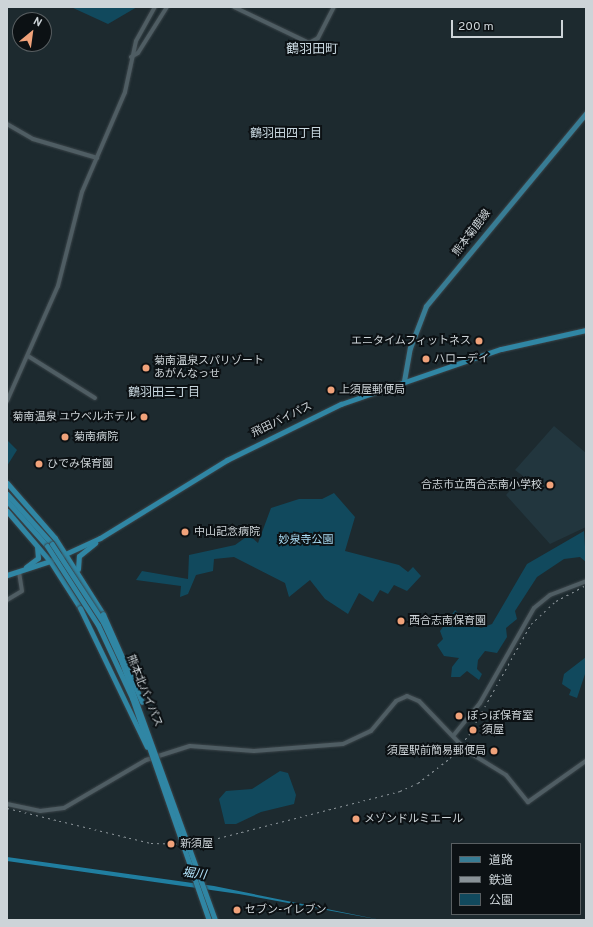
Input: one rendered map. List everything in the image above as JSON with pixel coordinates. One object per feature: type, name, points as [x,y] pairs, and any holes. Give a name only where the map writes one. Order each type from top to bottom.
[{"type":"highway","name":"飛田バイパス","points":[[7,575],[50,561],[100,538],[255,444],[341,404],[404,381],[501,349],[586,330]]},
{"type":"highway","points":[[7,483],[66,554],[103,614],[133,677],[166,780]]},
{"type":"highway","name":"熊本北バイパス","points":[[7,494],[52,544],[110,636],[136,696],[215,920]]},
{"type":"highway","name":"熊本北バイパス","points":[[7,501],[47,546],[76,589],[110,652],[146,732],[209,920]]},
{"type":"highway","points":[[7,511],[50,561],[80,608],[123,692],[164,789]]},
{"type":"highway","points":[[91,593],[77,560],[100,538]]},
{"type":"highway","points":[[19,572],[36,560],[39,551],[36,544]]},
{"type":"main road","name":"熊本菊鹿線","points":[[404,381],[408,354],[426,306],[525,182],[586,113]]},
{"type":"street","points":[[7,400],[28,356],[58,286],[82,192],[128,83],[131,57],[154,7]]},
{"type":"street","points":[[131,57],[138,53],[167,7]]},
{"type":"street","points":[[234,7],[309,43],[318,38],[334,7]]},
{"type":"street","points":[[7,124],[33,139],[97,158]]},
{"type":"street","points":[[28,356],[95,398]]},
{"type":"street","points":[[7,600],[22,591],[19,572]]},
{"type":"street","points":[[453,736],[480,702],[534,608],[550,595],[586,581]]},
{"type":"street","points":[[7,804],[40,811],[64,808],[146,760],[190,746],[254,751],[343,744],[372,731],[396,701],[407,696],[419,701],[467,751],[506,776],[528,802],[586,761]]},
{"type":"shaded area","name":"合志市立西合志南小学校","points":[[554,426],[586,453],[586,527],[550,544],[506,495],[523,476],[515,470]]},
{"type":"shaded area","points":[[7,857],[214,886],[381,920],[239,894],[7,861]]},
{"type":"green space","points":[[71,7],[137,7],[108,24]]},
{"type":"green space","points":[[7,440],[17,450],[7,466]]},
{"type":"green space","name":"妙泉寺公園","points":[[334,493],[355,517],[345,551],[399,565],[408,572],[413,567],[421,576],[407,591],[394,585],[388,594],[380,590],[373,602],[359,593],[348,614],[325,599],[310,580],[289,597],[285,583],[234,557],[214,559],[213,571],[196,575],[188,594],[180,597],[181,586],[136,580],[142,571],[188,579],[189,555],[235,545],[249,535],[258,543],[271,508],[299,499],[322,499]]},
{"type":"green space","points":[[584,531],[586,562],[580,557],[564,559],[537,577],[515,611],[517,619],[506,628],[507,637],[497,653],[485,651],[478,660],[477,669],[482,674],[479,680],[467,671],[460,677],[451,677],[452,667],[459,658],[444,656],[437,645],[443,639],[440,631],[455,610],[468,623],[481,628],[492,624],[527,564]]},
{"type":"green space","points":[[586,657],[586,671],[577,698],[569,695],[571,690],[562,684],[564,674]]},
{"type":"green space","points":[[280,771],[288,773],[296,795],[294,804],[261,812],[236,824],[225,824],[219,799],[226,791],[252,789]]},
{"type":"railway","points":[[7,808],[151,843],[195,844],[400,791],[418,783],[450,758],[470,733],[531,624],[556,601],[586,585]]},
{"type":"place","name":"エニタイムフィットネス","points":[[479,341]]},
{"type":"place","name":"ハローデイ","points":[[426,359]]},
{"type":"place","name":"菊南温泉スパリゾート あがんなっせ","points":[[146,368]]},
{"type":"place","name":"上須屋郵便局","points":[[331,390]]},
{"type":"place","name":"菊南温泉 ユウベルホテル","points":[[144,417]]},
{"type":"place","name":"菊南病院","points":[[65,437]]},
{"type":"place","name":"ひでみ保育園","points":[[39,464]]},
{"type":"place","name":"合志市立西合志南小学校","points":[[550,485]]},
{"type":"place","name":"中山記念病院","points":[[185,532]]},
{"type":"place","name":"西合志南保育園","points":[[401,621]]},
{"type":"place","name":"ぽっぽ保育室","points":[[459,716]]},
{"type":"place","name":"須屋","points":[[473,730]]},
{"type":"place","name":"須屋駅前簡易郵便局","points":[[494,751]]},
{"type":"place","name":"メゾンドルミエール","points":[[356,819]]},
{"type":"place","name":"新須屋","points":[[171,844]]},
{"type":"place","name":"セブン-イレブン","points":[[237,910]]},
{"type":"district","name":"鶴羽田町","points":[[312,50]]},
{"type":"district","name":"鶴羽田四丁目","points":[[286,135]]},
{"type":"district","name":"鶴羽田三丁目","points":[[164,394]]},
{"type":"water label","name":"堀川","points":[[194,875]]}]
